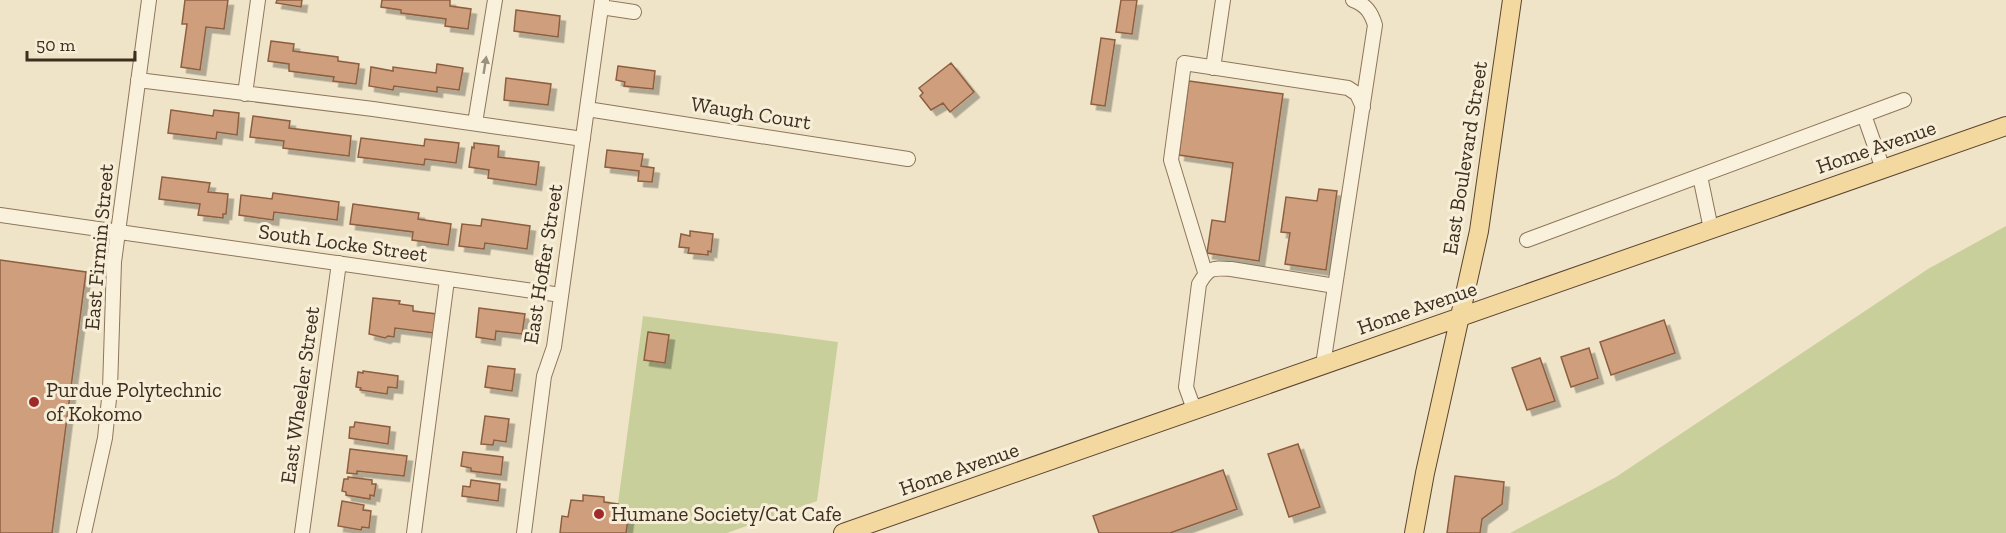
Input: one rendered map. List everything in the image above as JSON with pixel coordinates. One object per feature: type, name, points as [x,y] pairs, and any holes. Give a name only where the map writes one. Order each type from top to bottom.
[{"type":"main road","name":"East Boulevard Street","points":[[1414,533],[1425,472],[1479,231],[1512,0]]},
{"type":"main road","name":"Home Avenue","points":[[843,533],[2006,126]]},
{"type":"street","name":"East Firmin Street","points":[[84,533],[101,460],[108,414],[114,262],[149,0]]},
{"type":"street","points":[[245,94],[258,0]]},
{"type":"street","points":[[475,123],[495,0]]},
{"type":"street","points":[[1214,68],[1223,0]]},
{"type":"street","points":[[1323,365],[1375,25],[1371,14],[1362,3],[1353,0]]},
{"type":"street","points":[[602,4],[634,12]]},
{"type":"street","name":"East Hoffer Street","points":[[524,533],[544,376],[554,346],[602,4]]},
{"type":"street","points":[[1205,272],[1171,160],[1184,63],[1348,88],[1357,94],[1362,107]]},
{"type":"street","points":[[138,80],[583,139]]},
{"type":"street","points":[[1527,240],[1904,100]]},
{"type":"street","name":"Waugh Court","points":[[587,109],[908,159]]},
{"type":"street","points":[[1864,115],[1883,169]]},
{"type":"street","points":[[1700,176],[1711,229]]},
{"type":"street","name":"South Locke Street","points":[[0,215],[561,295]]},
{"type":"street","name":"East Wheeler Street","points":[[302,533],[339,263]]},
{"type":"street","points":[[1197,409],[1186,387],[1199,284],[1205,272],[1214,268],[1231,269],[1335,286]]},
{"type":"street","points":[[414,533],[447,279]]},
{"type":"green space","points":[[2006,226],[2006,533],[1510,533],[1616,477],[1928,269]]},
{"type":"green space","points":[[643,316],[838,342],[817,501],[727,533],[626,533],[629,513],[617,511]]},
{"type":"building","points":[[185,0],[228,0],[224,29],[206,27],[200,70],[181,67],[187,24],[182,24]]},
{"type":"building","points":[[277,0],[302,0],[301,7],[276,3]]},
{"type":"building","points":[[382,0],[450,0],[450,6],[471,9],[468,29],[445,26],[446,19],[401,13],[401,10],[381,7]]},
{"type":"building","points":[[1121,0],[1137,0],[1132,34],[1116,32]]},
{"type":"building","points":[[516,10],[560,16],[558,37],[514,31]]},
{"type":"building","points":[[1101,38],[1115,40],[1105,106],[1091,104]]},
{"type":"building","points":[[271,41],[294,44],[293,51],[338,57],[338,61],[359,64],[356,84],[333,81],[334,77],[289,71],[289,64],[268,61]]},
{"type":"building","points":[[951,63],[974,92],[950,112],[943,103],[931,110],[920,96],[923,93],[919,88]]},
{"type":"building","points":[[437,64],[463,68],[459,90],[437,87],[437,92],[394,86],[393,90],[369,86],[371,67],[393,71],[393,67],[436,73]]},
{"type":"building","points":[[618,66],[655,71],[653,89],[624,86],[625,82],[616,80]]},
{"type":"building","points":[[506,78],[551,84],[548,105],[504,100]]},
{"type":"building","points":[[1189,81],[1283,94],[1259,261],[1207,253],[1212,220],[1225,222],[1233,163],[1179,155]]},
{"type":"building","points":[[171,110],[213,116],[214,110],[239,113],[237,135],[217,132],[216,139],[168,133]]},
{"type":"building","points":[[253,116],[290,121],[289,128],[351,136],[349,156],[283,148],[284,141],[250,137]]},
{"type":"building","points":[[361,138],[424,146],[425,139],[459,143],[456,163],[425,159],[424,165],[358,157]]},
{"type":"building","points":[[474,143],[499,146],[498,157],[539,162],[536,185],[488,178],[489,170],[469,167]]},
{"type":"building","points":[[607,150],[643,154],[641,166],[654,168],[652,182],[638,181],[639,171],[605,167]]},
{"type":"building","points":[[162,177],[210,183],[208,192],[228,194],[226,214],[223,214],[223,218],[198,215],[200,204],[159,199]]},
{"type":"building","points":[[1319,189],[1337,191],[1326,270],[1285,264],[1290,233],[1281,232],[1286,197],[1317,201]]},
{"type":"building","points":[[273,193],[339,202],[337,220],[274,212],[273,220],[239,215],[241,195],[272,199]]},
{"type":"building","points":[[353,204],[419,213],[418,219],[451,224],[448,245],[412,240],[413,232],[350,224]]},
{"type":"building","points":[[482,219],[530,226],[527,249],[485,243],[484,249],[459,246],[462,224],[481,226]]},
{"type":"building","points":[[690,231],[713,234],[711,252],[708,251],[708,255],[688,253],[689,248],[679,247],[681,234],[690,236]]},
{"type":"building","name":"Purdue Polytechnic of Kokomo","points":[[0,260],[86,272],[52,533],[0,533]]},
{"type":"building","points":[[373,298],[400,301],[399,304],[413,306],[413,311],[437,314],[434,333],[395,328],[394,337],[385,338],[369,334]]},
{"type":"building","points":[[479,308],[525,314],[522,334],[496,331],[495,340],[476,337]]},
{"type":"building","points":[[1664,320],[1675,353],[1611,375],[1600,342]]},
{"type":"building","points":[[648,332],[669,335],[665,363],[644,360]]},
{"type":"building","points":[[1589,348],[1598,378],[1571,387],[1561,357]]},
{"type":"building","points":[[1540,358],[1555,401],[1527,410],[1512,368]]},
{"type":"building","points":[[488,366],[515,369],[512,391],[485,387]]},
{"type":"building","points":[[363,371],[398,376],[397,388],[388,387],[387,394],[360,390],[361,388],[356,387],[358,372],[363,373]]},
{"type":"building","points":[[485,416],[509,419],[506,442],[494,440],[493,445],[481,444]]},
{"type":"building","points":[[355,422],[390,427],[388,444],[349,438],[350,427],[354,427]]},
{"type":"building","points":[[1298,444],[1320,507],[1289,517],[1268,454]]},
{"type":"building","points":[[350,449],[407,456],[404,476],[357,471],[357,474],[347,473]]},
{"type":"building","points":[[463,452],[503,457],[501,475],[471,471],[471,468],[461,466]]},
{"type":"building","points":[[1223,470],[1237,509],[1170,533],[1099,533],[1093,516]]},
{"type":"building","points":[[1455,476],[1504,482],[1502,504],[1482,519],[1480,533],[1447,533]]},
{"type":"building","points":[[348,477],[372,480],[372,484],[376,484],[374,496],[370,495],[370,499],[346,495],[346,492],[342,491],[344,479]]},
{"type":"building","points":[[471,480],[500,484],[498,501],[462,496],[463,486],[470,487]]},
{"type":"building","name":"Humane Society/Cat Cafe","points":[[583,495],[604,497],[604,502],[618,504],[617,511],[629,512],[626,533],[560,533],[562,516],[568,517],[571,500],[583,501]]},
{"type":"building","points":[[342,501],[364,505],[363,510],[371,511],[369,528],[362,527],[361,530],[338,526]]},
{"type":"place","name":"Purdue Polytechnic of Kokomo","points":[[34,402]]},
{"type":"place","name":"Humane Society/Cat Cafe","points":[[599,514]]}]
